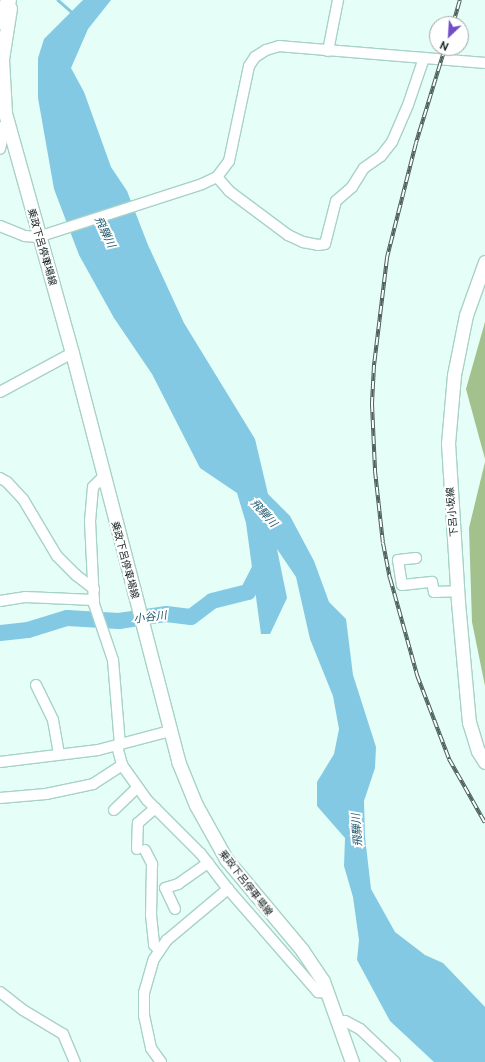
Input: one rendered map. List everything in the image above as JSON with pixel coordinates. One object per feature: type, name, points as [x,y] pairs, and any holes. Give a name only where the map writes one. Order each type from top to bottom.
[{"type":"highway","points":[[0,21],[8,0]]},
{"type":"main road","name":"乗政下呂停車場線","points":[[11,0],[2,52],[2,110],[72,353],[170,731],[190,792],[216,843],[240,878],[302,950],[329,993],[352,1062]]},
{"type":"main road","name":"下呂小坂線","points":[[485,262],[466,315],[450,404],[448,443],[457,591],[469,722],[478,751],[485,762]]},
{"type":"street","points":[[328,51],[338,0]]},
{"type":"street","points":[[0,226],[25,236],[38,237],[155,199],[216,177],[230,161],[244,79],[255,57],[279,46],[485,63]]},
{"type":"street","points":[[216,177],[229,191],[288,235],[303,242],[318,245],[324,244],[336,201],[348,192],[364,168],[381,156],[392,142],[408,105],[424,58]]},
{"type":"street","points":[[0,127],[3,136],[0,149]]},
{"type":"street","points":[[0,392],[72,353]]},
{"type":"street","points":[[103,477],[94,487],[90,514],[94,602],[107,640],[116,678],[118,745],[122,765],[137,788],[208,863],[228,889],[318,992],[329,993]]},
{"type":"street","points":[[0,478],[7,482],[23,499],[57,556],[76,576],[94,589]]},
{"type":"street","points":[[416,558],[398,560],[402,584],[432,582],[434,592],[457,591]]},
{"type":"street","points":[[0,602],[25,597],[94,602]]},
{"type":"street","points":[[36,685],[53,720],[59,753]]},
{"type":"street","points":[[0,762],[59,753],[98,750],[170,731]]},
{"type":"street","points":[[0,798],[46,794],[93,784],[122,765]]},
{"type":"street","points":[[114,810],[137,788]]},
{"type":"street","points":[[155,808],[138,823],[141,849],[152,864],[150,915],[154,945],[159,950]]},
{"type":"street","points":[[174,909],[165,888],[178,884],[208,863]]},
{"type":"street","points":[[161,1062],[151,1048],[144,1016],[147,980],[159,950],[167,940],[228,889]]},
{"type":"street","points":[[0,992],[22,1010],[63,1034],[75,1062]]},
{"type":"street","points":[[339,1022],[345,1021],[360,1029],[395,1062]]},
{"type":"green space","points":[[485,322],[485,459],[466,389]]},
{"type":"green space","points":[[485,462],[485,686],[472,622],[469,528]]},
{"type":"water","name":"飛騨川","points":[[83,0],[111,0],[88,29],[71,68],[84,92],[111,167],[127,191],[148,245],[184,323],[255,439],[268,494],[290,516],[314,561],[329,602],[346,619],[353,675],[376,747],[375,768],[364,801],[365,837],[371,889],[395,932],[425,955],[443,963],[485,1007],[485,1062],[434,1062],[390,1021],[357,960],[359,940],[353,897],[344,866],[345,838],[317,806],[317,782],[334,754],[339,729],[333,696],[310,639],[296,577],[277,549],[287,598],[270,634],[261,634],[246,523],[237,493],[200,468],[152,374],[114,318],[79,255],[54,189],[38,98],[38,58],[44,39]]},
{"type":"waterway","points":[[58,0],[73,13]]},
{"type":"waterway","name":"小谷川","points":[[0,633],[28,630],[67,618],[119,621],[166,614],[191,617],[212,601],[248,592],[262,564]]},
{"type":"railway","points":[[455,16],[460,0]]},
{"type":"railway","points":[[443,56],[416,143],[387,258],[374,365],[372,404],[375,471],[383,543],[390,578],[417,675],[449,759],[485,823]]}]
